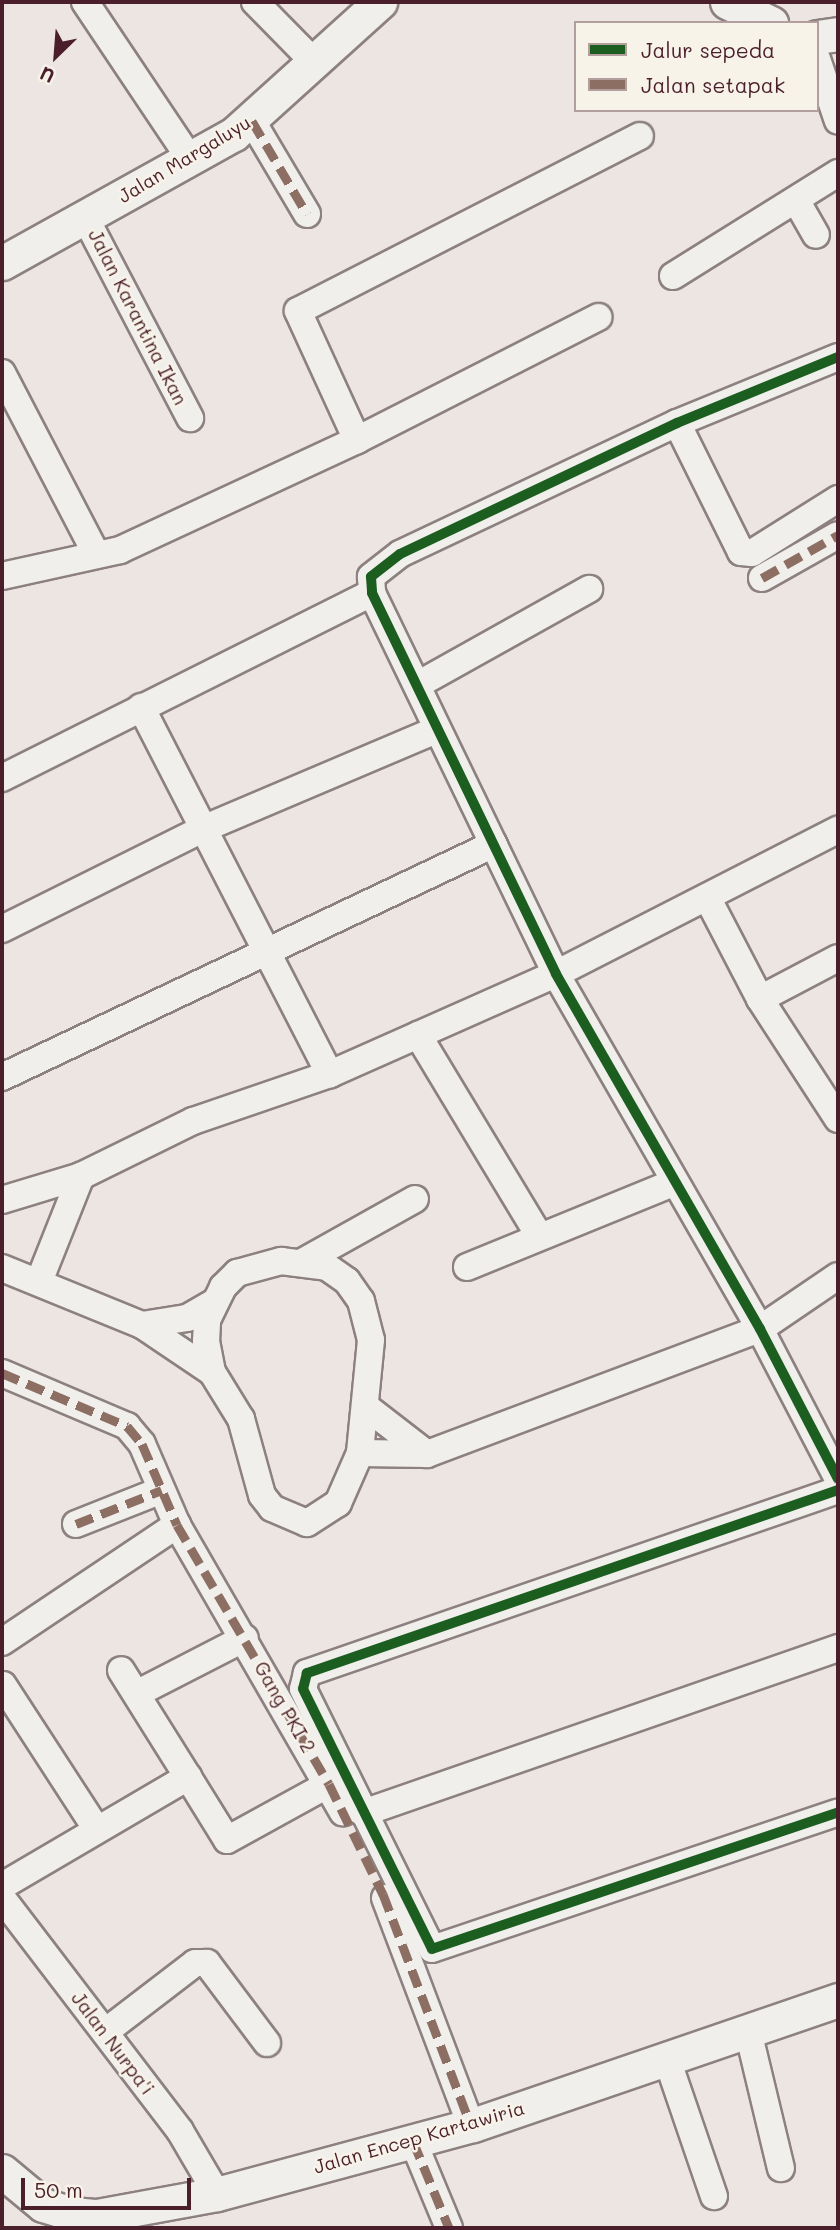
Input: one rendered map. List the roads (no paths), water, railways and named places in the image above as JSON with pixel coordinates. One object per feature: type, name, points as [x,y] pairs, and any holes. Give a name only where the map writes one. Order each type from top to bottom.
[{"type":"main road","name":"Jalan Margaluyu","points":[[2,263],[190,159],[252,121],[380,2]]},
{"type":"main road","points":[[727,2],[767,21]]},
{"type":"main road","points":[[819,37],[838,34]]},
{"type":"main road","name":"Jalan Encep Kartawiria","points":[[2,2171],[43,2205],[100,2222],[217,2194],[475,2124],[838,2000]]},
{"type":"street","points":[[85,2],[190,159]]},
{"type":"street","points":[[256,2],[314,62]]},
{"type":"street","points":[[819,65],[838,121]]},
{"type":"street","points":[[252,121],[307,214]]},
{"type":"street","points":[[357,440],[298,311],[640,136]]},
{"type":"street","points":[[673,276],[838,173]]},
{"type":"street","points":[[796,200],[816,235]]},
{"type":"street","name":"Jalan Karantina Ikan","points":[[85,217],[190,418]]},
{"type":"street","points":[[2,576],[95,552],[120,550],[357,440],[598,317]]},
{"type":"street","points":[[838,357],[677,423],[377,566],[372,593],[419,684],[436,730],[556,974],[673,1183],[761,1329],[838,1479]]},
{"type":"street","points":[[2,373],[95,552]]},
{"type":"street","points":[[677,423],[741,552],[752,553],[838,499]]},
{"type":"street","points":[[762,578],[838,535]]},
{"type":"street","points":[[419,684],[589,589]]},
{"type":"street","points":[[2,778],[372,593]]},
{"type":"street","points":[[141,707],[330,1074]]},
{"type":"street","points":[[2,929],[203,830],[436,730]]},
{"type":"street","points":[[2,1200],[81,1176],[192,1121],[330,1074],[556,974],[838,830]]},
{"type":"street","points":[[2,1077],[264,948],[494,844]]},
{"type":"street","points":[[706,897],[760,999],[835,1105]]},
{"type":"street","points":[[760,999],[838,958]]},
{"type":"street","points":[[418,1035],[538,1234]]},
{"type":"street","points":[[40,1279],[81,1176]]},
{"type":"street","points":[[467,1267],[538,1234],[673,1183]]},
{"type":"street","points":[[142,1325],[187,1318],[215,1302],[237,1273],[304,1261],[415,1199]]},
{"type":"street","points":[[215,1302],[206,1342],[212,1372],[241,1419],[262,1495],[285,1516],[307,1523],[325,1516],[360,1453],[370,1340],[361,1301],[327,1267],[304,1261]]},
{"type":"street","points":[[2,1264],[142,1325],[212,1372]]},
{"type":"street","points":[[360,1453],[427,1454],[761,1329],[838,1276]]},
{"type":"street","name":"Gang PKI 2","points":[[2,1373],[127,1426],[142,1444],[177,1525],[329,1784],[383,1894],[475,2124]]},
{"type":"street","points":[[365,1406],[427,1454]]},
{"type":"street","points":[[76,1524],[162,1490]]},
{"type":"street","points":[[838,1490],[307,1673],[303,1689],[424,1943],[443,1950],[838,1812]]},
{"type":"street","points":[[2,1642],[177,1525]]},
{"type":"street","points":[[138,1693],[245,1638]]},
{"type":"street","points":[[363,1813],[838,1647]]},
{"type":"street","points":[[121,1670],[138,1693],[227,1840],[329,1784]]},
{"type":"street","points":[[3,1685],[96,1828]]},
{"type":"street","points":[[2,1886],[96,1828],[188,1777]]},
{"type":"street","name":"Jalan Nurpa'i","points":[[2,1898],[180,2131],[217,2194]]},
{"type":"street","points":[[105,2032],[195,1963],[207,1963],[267,2043]]},
{"type":"street","points":[[748,2031],[781,2168]]},
{"type":"street","points":[[667,2059],[715,2196]]},
{"type":"street","points":[[413,2141],[449,2228]]}]
